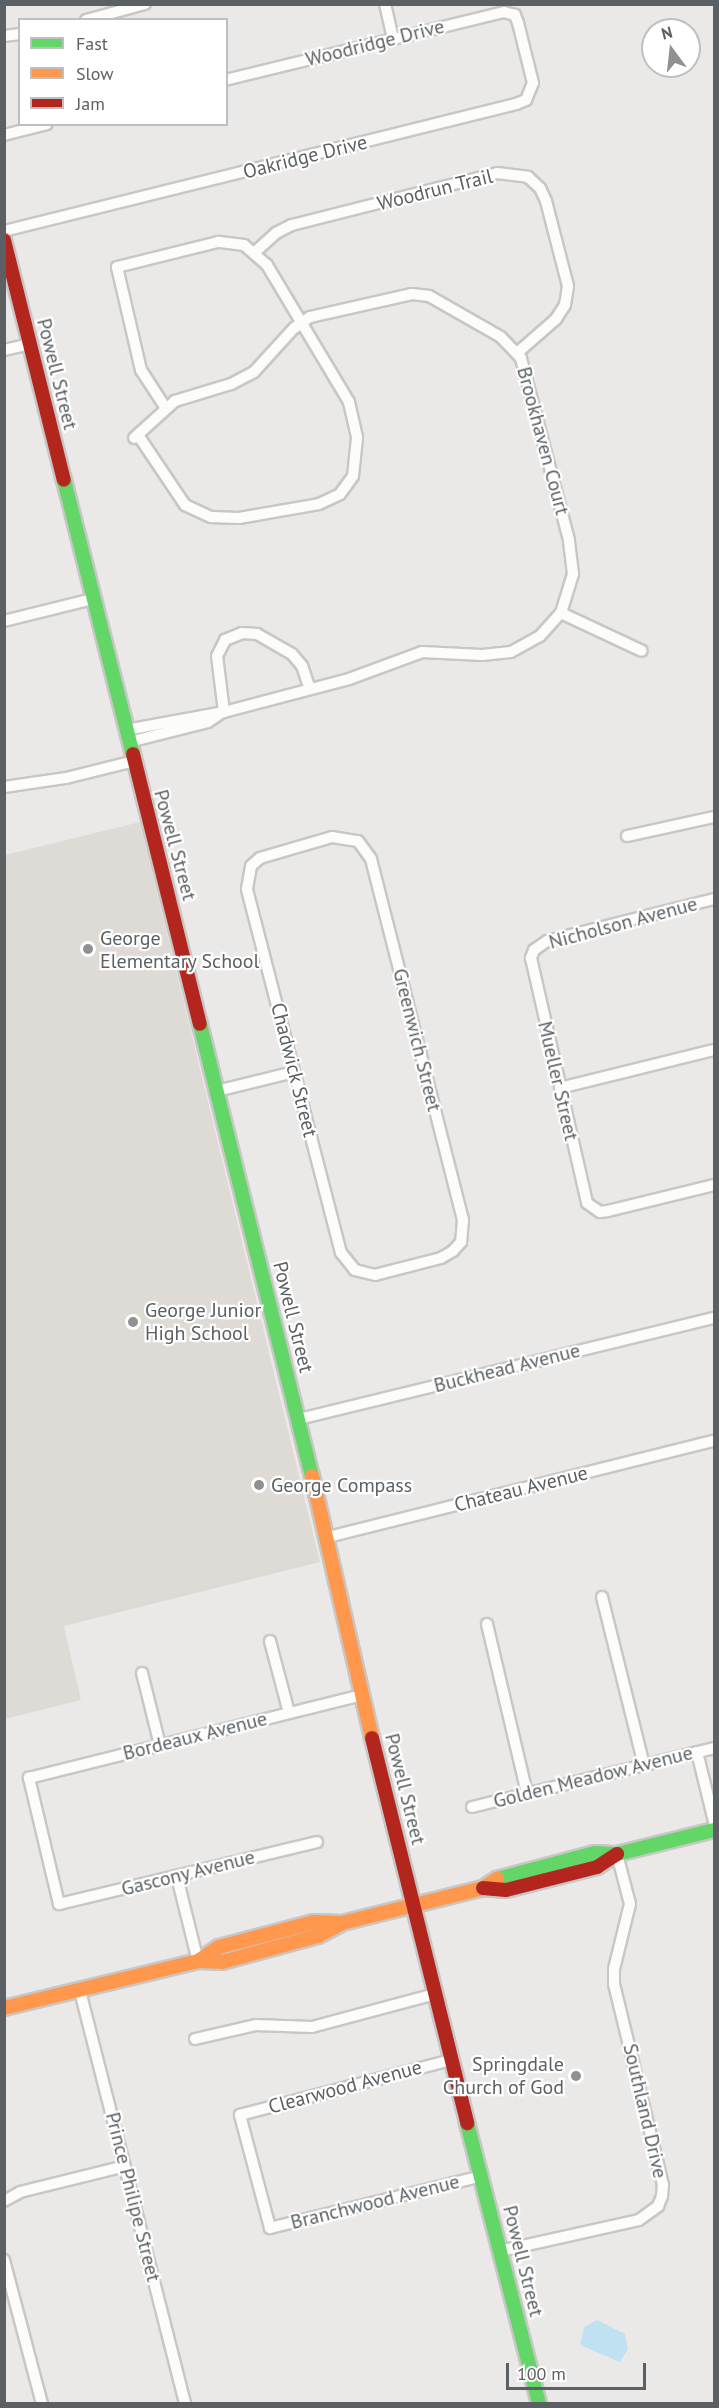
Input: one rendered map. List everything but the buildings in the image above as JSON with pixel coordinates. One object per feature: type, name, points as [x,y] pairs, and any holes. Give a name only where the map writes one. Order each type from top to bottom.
[{"type":"street","points":[[93,18],[145,4]]},
{"type":"street","points":[[385,4],[393,38]]},
{"type":"street","name":"Woodridge Drive","points":[[228,79],[504,12],[515,15],[518,23]]},
{"type":"street","name":"Oakridge Drive","points":[[4,231],[526,100],[533,83],[518,23]]},
{"type":"street","points":[[4,135],[39,126]]},
{"type":"street","name":"Woodrun Trail","points":[[255,252],[276,233],[292,225],[497,173],[528,177],[540,188],[546,201],[567,286],[565,305],[556,319],[517,352]]},
{"type":"street","name":"Powell Street","points":[[4,240],[299,1419],[413,1905],[539,2403]]},
{"type":"street","points":[[165,407],[144,379],[117,267],[218,243],[236,243],[255,252],[302,322]]},
{"type":"street","name":"Brookhaven Court","points":[[128,736],[310,689],[422,652],[482,655],[511,652],[540,636],[561,613],[571,587],[573,559],[524,367],[517,352],[501,337],[421,294],[321,314],[302,322],[254,372],[231,384],[190,393],[165,407],[136,437],[179,498],[200,514],[239,518],[319,504],[340,494],[356,465],[352,409],[302,322]]},
{"type":"street","points":[[4,350],[30,344]]},
{"type":"street","points":[[4,621],[93,599]]},
{"type":"street","points":[[561,613],[642,651]]},
{"type":"street","points":[[224,712],[217,656],[225,640],[242,633],[256,634],[292,654],[302,666],[310,689]]},
{"type":"street","points":[[4,787],[66,778],[134,761]]},
{"type":"street","points":[[627,836],[714,817]]},
{"type":"street","name":"Chadwick Street","points":[[355,1270],[341,1253],[248,889],[251,866],[271,853],[332,837],[358,841]]},
{"type":"street","name":"Greenwich Street","points":[[355,1270],[375,1275],[441,1258],[461,1242],[463,1220],[371,859],[358,841]]},
{"type":"street","name":"Nicholson Avenue","points":[[534,950],[547,941],[714,899]]},
{"type":"street","name":"Mueller Street","points":[[534,950],[532,968],[585,1196],[593,1209],[608,1211],[714,1185]]},
{"type":"street","points":[[560,1088],[714,1050]]},
{"type":"street","points":[[217,1091],[294,1072]]},
{"type":"street","name":"Buckhead Avenue","points":[[299,1419],[714,1318]]},
{"type":"street","name":"Chateau Avenue","points":[[328,1537],[714,1442]]},
{"type":"street","points":[[602,1596],[644,1765]]},
{"type":"street","points":[[487,1624],[527,1793]]},
{"type":"street","points":[[270,1641],[289,1713]]},
{"type":"street","points":[[142,1673],[160,1745]]},
{"type":"street","name":"Bordeaux Avenue","points":[[59,1904],[29,1778],[362,1695]]},
{"type":"street","name":"Golden Meadow Avenue","points":[[472,1807],[714,1748]]},
{"type":"street","points":[[697,1752],[714,1821]]},
{"type":"street","points":[[4,2008],[198,1961],[222,1962],[318,1936],[342,1923],[483,1888],[517,1887],[597,1867],[617,1854],[714,1830]]},
{"type":"street","name":"Gascony Avenue","points":[[59,1904],[317,1842]]},
{"type":"street","name":"Southland Drive","points":[[500,2251],[639,2220],[658,2206],[662,2196],[663,2185],[614,1984],[614,1969],[630,1904],[617,1854]]},
{"type":"street","points":[[177,1876],[198,1961]]},
{"type":"street","name":"Prince Philipe Street","points":[[80,1991],[184,2403]]},
{"type":"street","points":[[195,2039],[256,2025],[312,2026],[435,1994]]},
{"type":"street","name":"Clearwood Avenue","points":[[270,2228],[240,2115],[451,2060]]},
{"type":"street","points":[[4,2201],[20,2192],[125,2166]]},
{"type":"street","name":"Branchwood Avenue","points":[[270,2228],[481,2176]]},
{"type":"street","points":[[4,2260],[42,2403]]},
{"type":"shaded area","name":"George Junior High School","points":[[140,822],[320,1562],[64,1626],[81,1700],[5,1719],[5,855]]},
{"type":"water","points":[[597,2320],[625,2334],[628,2349],[620,2362],[580,2345],[584,2327]]},
{"type":"traffic: fast","points":[[64,480],[133,754]]},
{"type":"traffic: fast","points":[[200,1024],[312,1476]]},
{"type":"traffic: fast","points":[[497,1879],[595,1853],[617,1854],[714,1830]]},
{"type":"traffic: fast","points":[[467,2123],[539,2404]]},
{"type":"traffic: slow","points":[[312,1476],[372,1738]]},
{"type":"traffic: slow","points":[[4,2008],[198,1961],[222,1962],[318,1936],[342,1923],[483,1888],[497,1879]]},
{"type":"traffic: slow","points":[[198,1961],[219,1947],[314,1922],[340,1923]]},
{"type":"traffic: jam","points":[[4,240],[64,480]]},
{"type":"traffic: jam","points":[[133,754],[200,1024]]},
{"type":"traffic: jam","points":[[372,1738],[467,2123]]},
{"type":"traffic: jam","points":[[483,1888],[506,1890],[597,1867],[617,1854]]},
{"type":"place","name":"George Elementary School","points":[[88,949]]},
{"type":"place","name":"George Junior High School","points":[[133,1322]]},
{"type":"place","name":"George Compass","points":[[259,1485]]},
{"type":"place","name":"Springdale Church of God","points":[[576,2076]]}]
